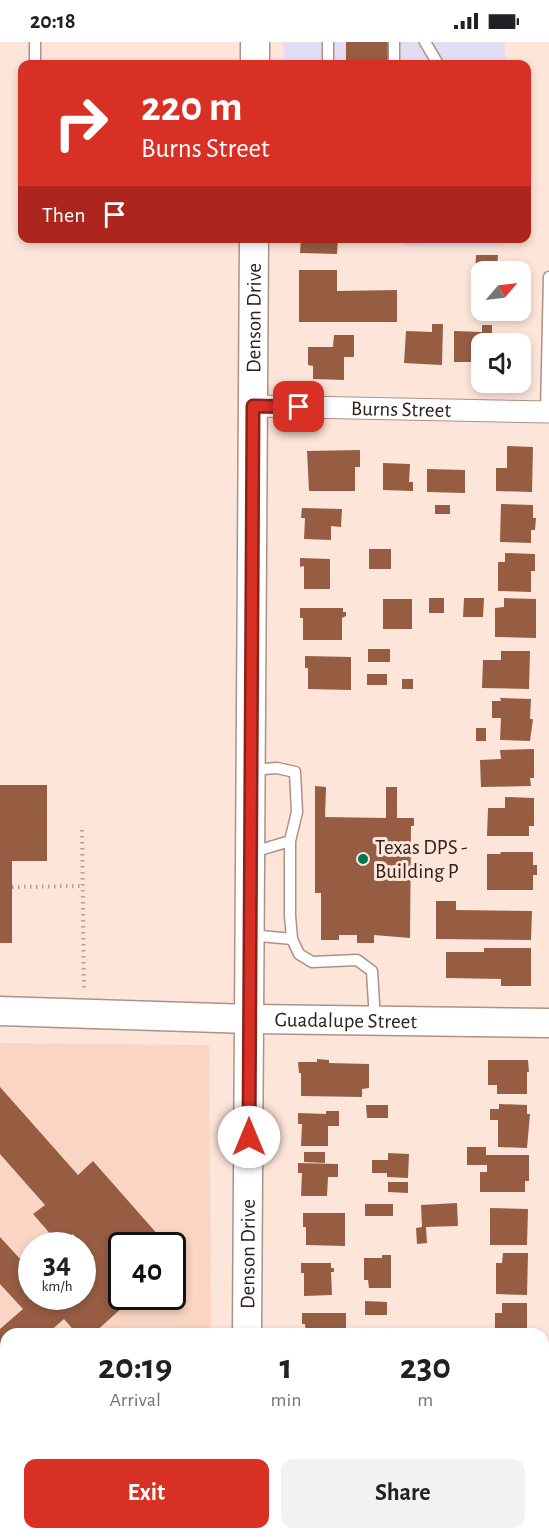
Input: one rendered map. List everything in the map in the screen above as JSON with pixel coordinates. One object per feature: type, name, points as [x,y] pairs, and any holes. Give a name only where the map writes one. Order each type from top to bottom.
[{"type":"street","points":[[255,42],[255,60]]},
{"type":"street","name":"Denson Drive","points":[[247,1328],[254,243]]},
{"type":"street","name":"Burns Street","points":[[253,406],[548,412]]},
{"type":"street","name":"Guadalupe Street","points":[[0,1011],[250,1019],[549,1023]]},
{"type":"lane","points":[[35,42],[35,60]]},
{"type":"lane","points":[[328,42],[328,60]]},
{"type":"lane","points":[[394,42],[394,60]]},
{"type":"lane","points":[[425,42],[436,60]]},
{"type":"lane","points":[[548,412],[549,277]]},
{"type":"lane","points":[[251,770],[277,768],[295,772],[297,812],[290,841],[290,916],[292,939],[299,954],[312,962],[357,960],[372,971],[375,1020]]},
{"type":"lane","points":[[250,853],[290,841]]},
{"type":"lane","points":[[250,935],[292,939]]},
{"type":"path","points":[[82,830],[84,991]]},
{"type":"path","points":[[12,887],[83,886]]},
{"type":"shaded area","points":[[283,42],[505,42],[505,60],[284,60]]},
{"type":"shaded area","points":[[404,243],[504,243],[504,246],[404,246]]},
{"type":"shaded area","points":[[0,1043],[209,1045],[211,1328],[0,1328]]},
{"type":"building","points":[[346,42],[388,42],[388,60],[346,60]]},
{"type":"building","points":[[301,243],[338,243],[337,254],[300,253]]},
{"type":"building","points":[[476,255],[498,255],[498,261],[476,261]]},
{"type":"building","points":[[299,270],[337,270],[337,291],[397,290],[397,322],[299,322]]},
{"type":"building","points":[[432,324],[443,324],[442,365],[404,363],[406,331],[432,332]]},
{"type":"building","points":[[482,325],[492,325],[492,333],[471,333],[471,362],[454,362],[454,331],[482,332]]},
{"type":"building","points":[[334,335],[354,335],[354,357],[344,357],[344,380],[313,379],[313,366],[308,365],[308,347],[333,347]]},
{"type":"building","points":[[507,446],[533,447],[532,492],[496,491],[496,468],[507,468]]},
{"type":"building","points":[[360,450],[360,467],[355,467],[355,491],[309,491],[307,451]]},
{"type":"building","points":[[383,463],[410,464],[409,482],[413,482],[413,491],[383,490]]},
{"type":"building","points":[[427,469],[465,470],[465,493],[427,492]]},
{"type":"building","points":[[501,504],[533,505],[533,518],[536,518],[535,530],[531,530],[531,543],[500,542]]},
{"type":"building","points":[[435,505],[450,505],[450,514],[435,514]]},
{"type":"building","points":[[302,508],[342,509],[341,527],[331,526],[331,540],[304,539],[305,518],[301,518]]},
{"type":"building","points":[[369,549],[391,549],[391,569],[369,569]]},
{"type":"building","points":[[505,553],[535,554],[535,571],[531,571],[531,592],[498,591],[498,562],[505,562]]},
{"type":"building","points":[[300,558],[330,559],[330,589],[304,589],[304,566],[300,567]]},
{"type":"building","points":[[429,598],[444,598],[444,613],[429,613]]},
{"type":"building","points":[[464,598],[484,598],[483,617],[463,617]]},
{"type":"building","points":[[504,598],[536,599],[536,638],[495,637],[495,608],[504,607]]},
{"type":"building","points":[[383,599],[412,599],[412,629],[383,629]]},
{"type":"building","points":[[300,608],[343,608],[346,616],[342,618],[342,640],[303,640],[303,618],[300,618]]},
{"type":"building","points":[[368,649],[390,649],[390,662],[368,662]]},
{"type":"building","points":[[501,651],[530,651],[529,689],[482,688],[483,660],[501,660]]},
{"type":"building","points":[[305,656],[351,657],[351,690],[308,689],[308,668],[305,668]]},
{"type":"building","points":[[367,674],[387,674],[387,685],[367,685]]},
{"type":"building","points":[[402,679],[413,679],[413,689],[402,689]]},
{"type":"building","points":[[500,698],[531,699],[530,719],[533,719],[530,741],[500,740],[501,718],[492,718],[492,701],[501,701]]},
{"type":"building","points":[[476,728],[486,728],[486,741],[476,741]]},
{"type":"building","points":[[534,749],[534,778],[530,778],[531,786],[481,787],[480,760],[501,759],[500,750]]},
{"type":"building","points":[[0,785],[47,785],[47,861],[12,861],[12,943],[0,943]]},
{"type":"building","name":"Texas DPS - Building P","points":[[315,786],[326,787],[325,817],[386,818],[386,787],[397,787],[397,818],[414,818],[414,826],[411,826],[410,938],[374,935],[374,943],[357,943],[357,935],[339,935],[339,940],[321,940],[321,893],[315,893]]},
{"type":"building","points":[[505,797],[534,798],[534,826],[529,826],[529,836],[487,836],[488,808],[505,808]]},
{"type":"building","points":[[501,852],[533,852],[533,865],[537,865],[537,875],[533,875],[533,890],[487,890],[487,854],[500,854]]},
{"type":"building","points":[[436,901],[456,901],[456,910],[532,911],[531,940],[436,939]]},
{"type":"building","points":[[484,948],[531,948],[531,986],[501,986],[501,979],[446,978],[446,952],[484,952]]},
{"type":"building","points":[[317,1059],[329,1060],[329,1063],[369,1064],[369,1088],[362,1089],[362,1097],[301,1096],[301,1073],[299,1073],[298,1062],[317,1062]]},
{"type":"building","points":[[488,1060],[528,1060],[527,1094],[497,1094],[497,1085],[488,1085]]},
{"type":"building","points":[[0,1087],[78,1175],[93,1161],[156,1232],[108,1232],[108,1310],[120,1310],[100,1328],[72,1328],[64,1319],[54,1328],[1,1328],[22,1310],[96,1310],[96,1232],[49,1232],[33,1214],[45,1205],[0,1154]]},
{"type":"building","points":[[499,1104],[527,1105],[527,1114],[530,1114],[527,1148],[498,1147],[498,1120],[490,1120],[490,1109],[499,1109]]},
{"type":"building","points":[[366,1105],[388,1105],[388,1118],[367,1118]]},
{"type":"building","points":[[326,1111],[339,1111],[339,1126],[328,1126],[328,1146],[301,1146],[302,1124],[298,1124],[298,1113],[326,1114]]},
{"type":"building","points":[[467,1147],[486,1147],[486,1155],[529,1155],[529,1181],[525,1181],[525,1192],[480,1192],[480,1172],[487,1172],[487,1165],[467,1165]]},
{"type":"building","points":[[304,1152],[325,1152],[325,1163],[304,1162]]},
{"type":"building","points":[[388,1153],[409,1154],[408,1178],[387,1177],[387,1173],[372,1173],[372,1160],[388,1160]]},
{"type":"building","points":[[298,1163],[338,1164],[338,1177],[328,1177],[327,1196],[301,1196],[302,1173],[298,1173]]},
{"type":"building","points":[[388,1182],[408,1182],[408,1193],[388,1192]]},
{"type":"building","points":[[457,1203],[458,1226],[426,1227],[427,1243],[417,1244],[416,1228],[422,1227],[421,1205]]},
{"type":"building","points":[[365,1204],[393,1204],[393,1216],[365,1216]]},
{"type":"building","points":[[490,1208],[528,1209],[527,1245],[490,1245]]},
{"type":"building","points":[[303,1213],[345,1213],[345,1246],[306,1245]]},
{"type":"building","points":[[0,1237],[18,1257],[18,1304],[0,1284]]},
{"type":"building","points":[[503,1253],[528,1253],[527,1295],[496,1294],[496,1263],[502,1263]]},
{"type":"building","points":[[382,1255],[391,1255],[391,1288],[369,1288],[368,1280],[364,1280],[364,1258],[382,1258]]},
{"type":"building","points":[[301,1263],[331,1263],[331,1268],[334,1268],[334,1272],[331,1272],[332,1295],[304,1296],[304,1273],[301,1273]]},
{"type":"building","points":[[365,1301],[387,1302],[387,1315],[365,1315]]},
{"type":"building","points":[[502,1303],[527,1303],[527,1328],[495,1328],[495,1313],[502,1313]]},
{"type":"building","points":[[302,1313],[346,1313],[346,1328],[305,1328],[305,1324],[302,1324]]},
{"type":"place","name":"Texas DPS - Building P","points":[[363,859]]},
{"type":"route","points":[[249,1137],[253,406],[299,407]]}]
